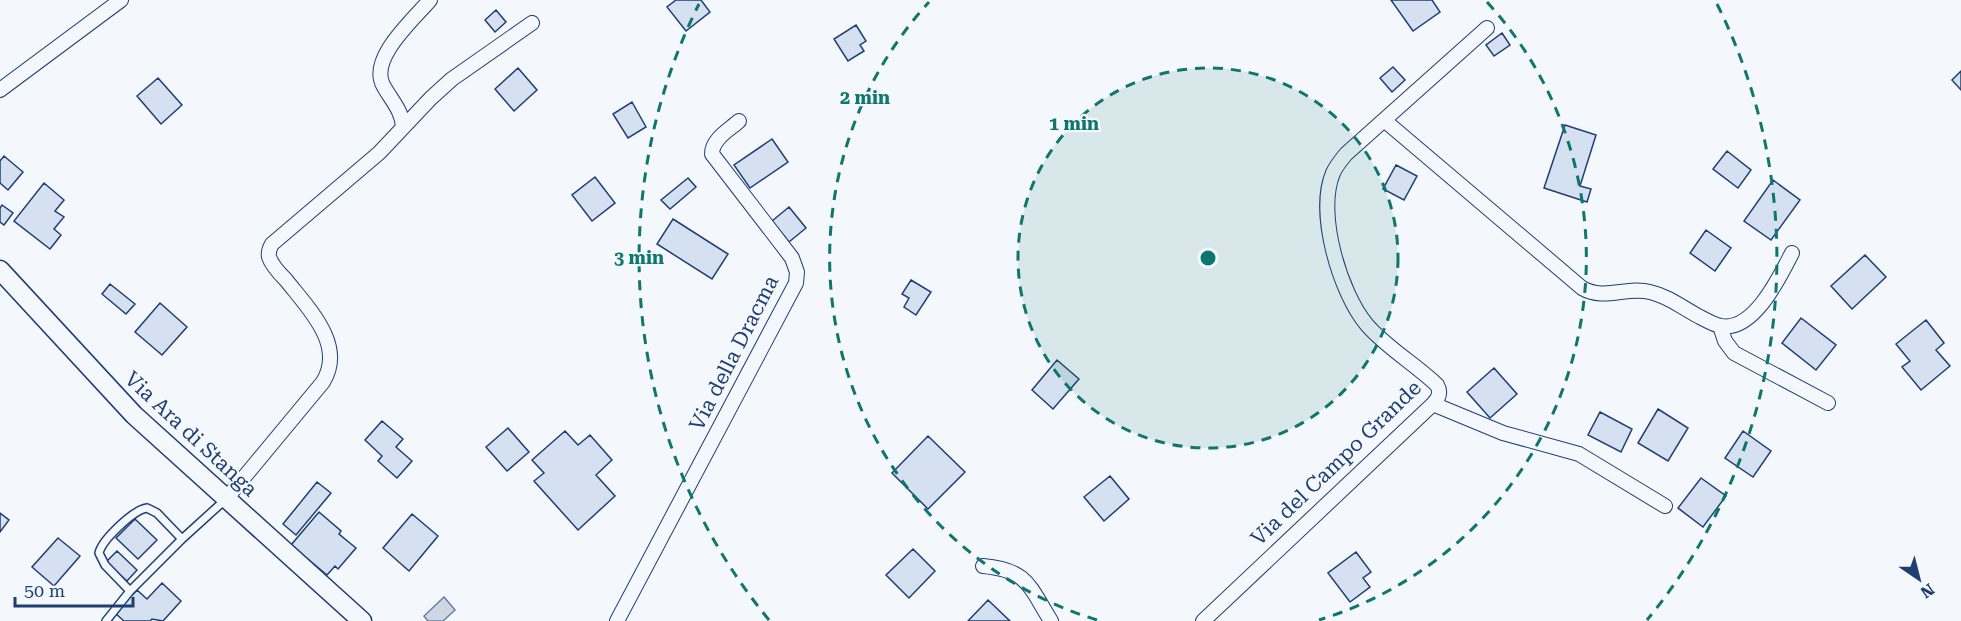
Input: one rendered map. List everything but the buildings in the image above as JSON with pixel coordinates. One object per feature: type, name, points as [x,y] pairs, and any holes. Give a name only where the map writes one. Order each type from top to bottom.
[{"type":"street","points":[[0,90],[121,0]]},
{"type":"street","points":[[403,127],[400,111],[381,80],[380,68],[388,51],[430,0]]},
{"type":"street","points":[[226,499],[323,382],[330,368],[331,355],[323,333],[309,309],[272,264],[269,248],[281,234],[379,153],[452,79],[532,23]]},
{"type":"street","name":"Via del Campo Grande","points":[[1203,621],[1433,404],[1439,393],[1437,385],[1374,331],[1354,306],[1341,276],[1332,245],[1328,202],[1333,171],[1346,154],[1487,28]]},
{"type":"street","name":"Via della Dracma","points":[[617,621],[794,287],[797,277],[796,266],[792,258],[712,154],[716,141],[739,120]]},
{"type":"street","points":[[1384,120],[1582,288],[1598,295],[1631,290],[1655,293],[1720,326],[1730,326],[1758,308],[1770,294],[1792,253]]},
{"type":"street","name":"Via Ara di Stanga","points":[[0,270],[113,394],[362,621]]},
{"type":"street","points":[[1720,326],[1725,341],[1734,353],[1828,403]]},
{"type":"street","points":[[1433,404],[1503,434],[1579,454],[1665,506]]},
{"type":"street","points":[[983,566],[1008,569],[1021,577],[1028,584],[1051,621]]},
{"type":"lane","points":[[106,621],[130,591],[226,499]]},
{"type":"lane","points":[[130,591],[100,557],[102,546],[133,513],[147,508],[158,513],[182,539]]},
{"type":"shaded area","points":[[444,597],[455,610],[443,621],[428,621],[424,616]]}]
